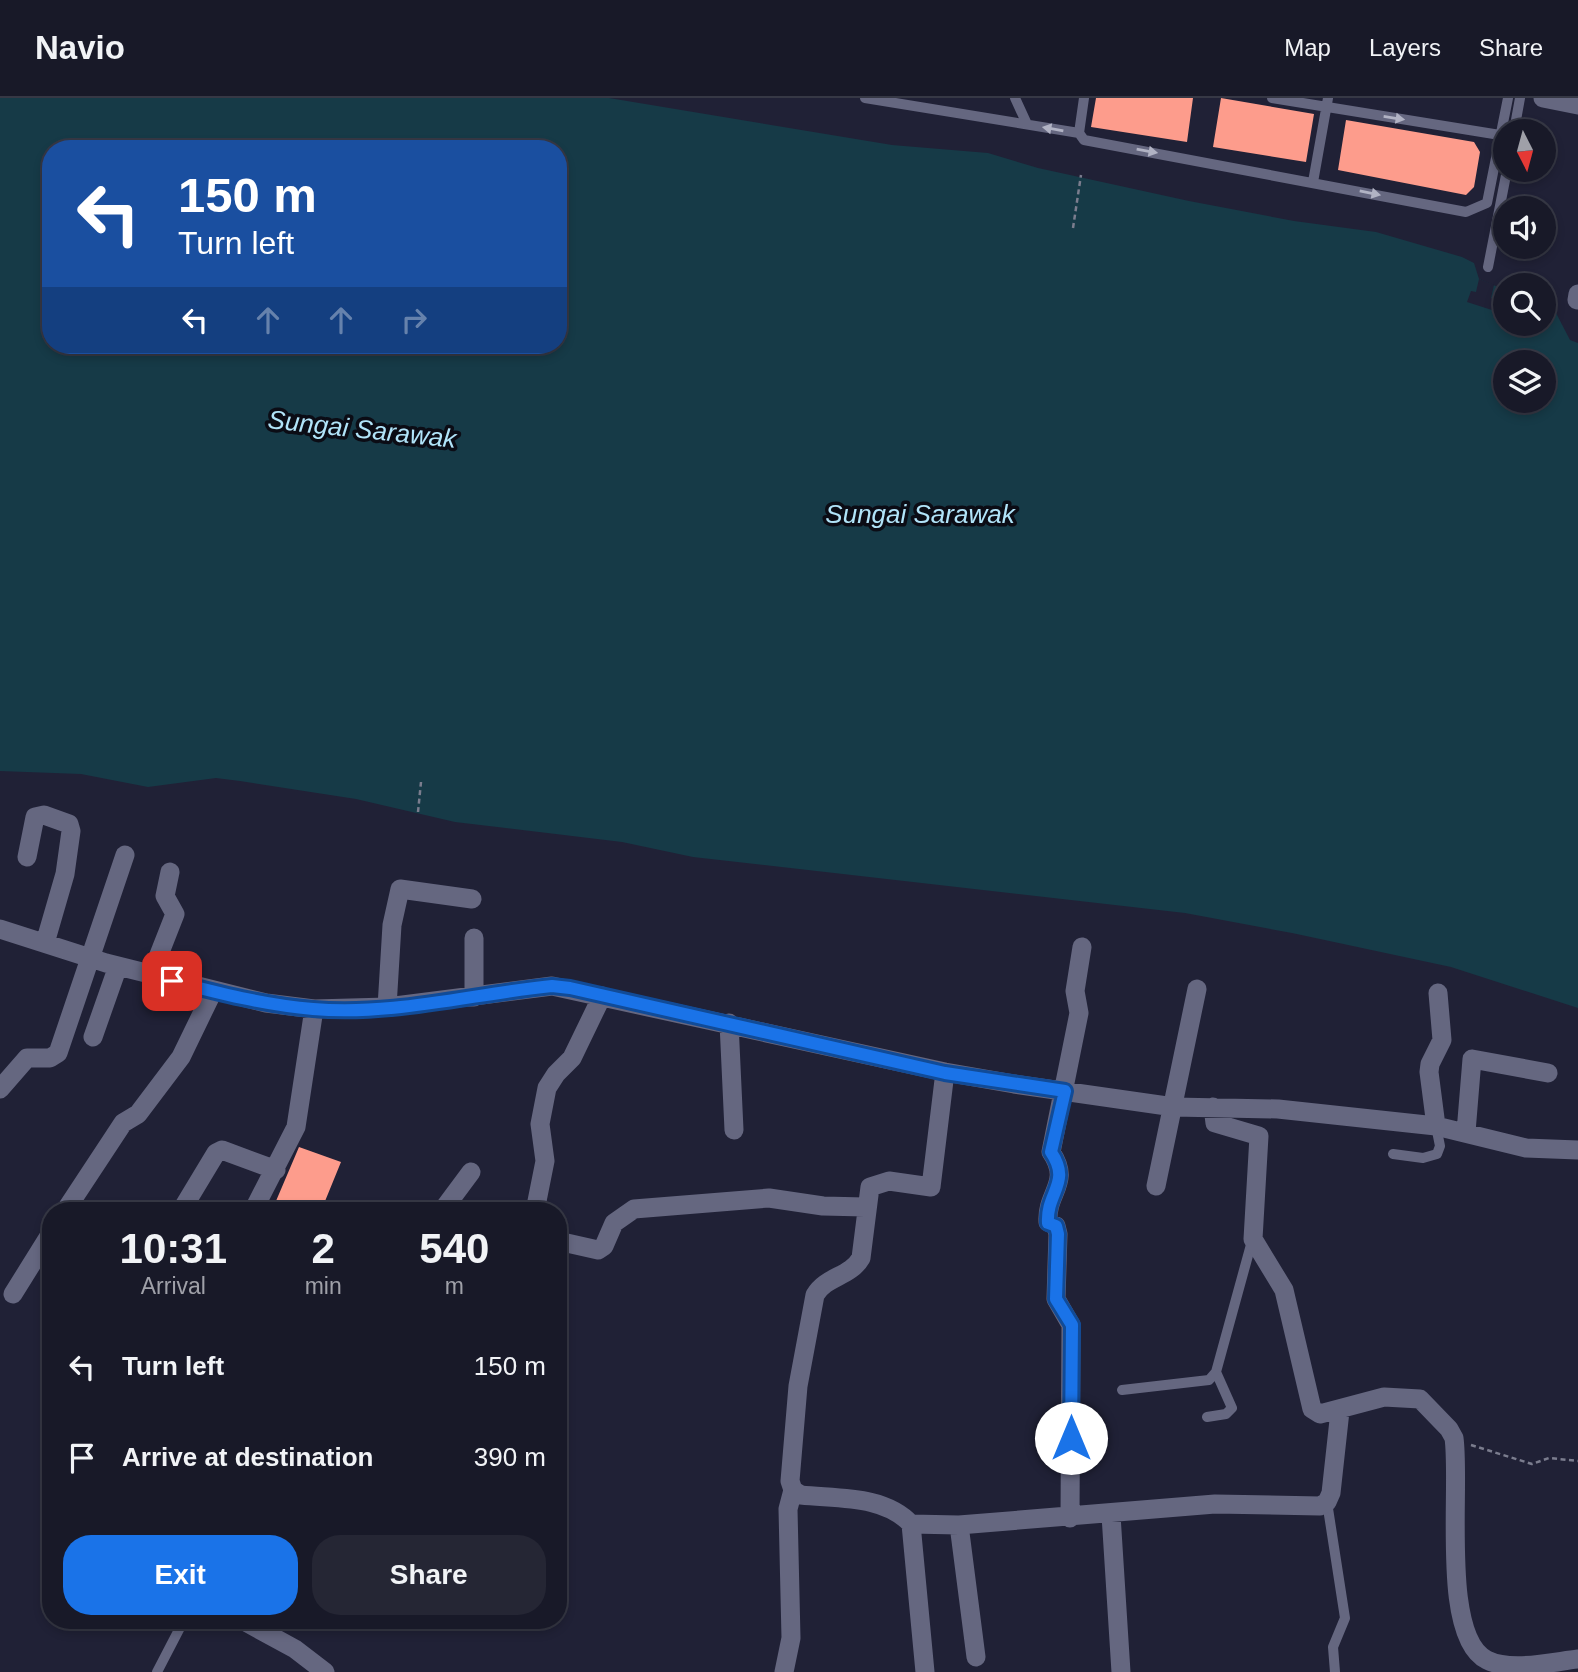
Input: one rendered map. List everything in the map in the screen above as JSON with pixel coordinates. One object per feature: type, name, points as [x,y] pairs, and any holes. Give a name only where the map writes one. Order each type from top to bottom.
[{"type":"street","points":[[1544,98],[1578,105]]},
{"type":"street","points":[[27,857],[36,817],[44,815],[69,824],[71,831],[65,874],[45,943]]},
{"type":"street","points":[[0,1089],[27,1058],[50,1058],[58,1053],[125,855]]},
{"type":"street","points":[[151,975],[175,914],[165,896],[170,872]]},
{"type":"street","points":[[387,1007],[392,925],[400,889],[472,899]]},
{"type":"street","points":[[0,929],[118,966],[266,1003],[314,1009],[387,1007],[552,986],[664,1012],[729,1023],[945,1073],[1174,1107],[1278,1109],[1436,1126],[1526,1148],[1578,1150]]},
{"type":"street","points":[[474,938],[474,997]]},
{"type":"street","points":[[1070,1518],[1072,1325],[1056,1299],[1058,1234],[1056,1226],[1048,1223],[1048,1214],[1060,1178],[1059,1165],[1051,1152],[1079,1013],[1075,991],[1082,947]]},
{"type":"street","points":[[93,1037],[118,966]]},
{"type":"street","points":[[1156,1186],[1196,989]]},
{"type":"street","points":[[71,1202],[123,1123],[138,1114],[181,1057],[213,991]]},
{"type":"street","points":[[1436,1126],[1429,1072],[1442,1040],[1438,993]]},
{"type":"street","points":[[536,1202],[545,1161],[541,1124],[547,1088],[572,1058],[602,996]]},
{"type":"street","points":[[258,1202],[276,1170],[299,1112],[314,1009]]},
{"type":"street","points":[[729,1023],[734,1129]]},
{"type":"street","points":[[1466,1132],[1472,1059],[1548,1073]]},
{"type":"street","points":[[784,1672],[791,1638],[788,1509],[793,1490],[790,1481],[798,1386],[815,1295],[821,1285],[856,1267],[861,1258],[865,1207],[870,1187],[877,1182],[931,1187],[945,1073]]},
{"type":"street","points":[[1213,1107],[1215,1123],[1259,1136],[1253,1239],[1284,1290],[1312,1409],[1320,1414],[1340,1411],[1384,1396],[1420,1399],[1449,1429],[1454,1438],[1458,1611],[1469,1646],[1487,1661],[1509,1669],[1578,1659]]},
{"type":"street","points":[[186,1202],[216,1153],[222,1150],[276,1170]]},
{"type":"street","points":[[449,1202],[471,1172]]},
{"type":"street","points":[[567,1243],[598,1250],[604,1246],[614,1223],[634,1209],[769,1198],[823,1206],[865,1207]]},
{"type":"street","points":[[13,1294],[42,1247]]},
{"type":"street","points":[[911,1524],[959,1525],[1070,1518],[1215,1504],[1320,1506],[1327,1502],[1331,1493],[1340,1411]]},
{"type":"street","points":[[793,1490],[801,1495],[882,1504],[901,1513],[911,1524],[925,1672]]},
{"type":"street","points":[[1111,1515],[1121,1672]]},
{"type":"street","points":[[959,1525],[976,1657]]},
{"type":"street","points":[[259,1629],[295,1648],[325,1672]]},
{"type":"lane","points":[[865,98],[1079,133]]},
{"type":"lane","points":[[1015,98],[1027,124]]},
{"type":"lane","points":[[1084,98],[1079,133],[1084,140],[1313,181],[1466,212],[1487,203],[1493,172]]},
{"type":"lane","points":[[1272,98],[1327,102],[1493,134]]},
{"type":"lane","points":[[1503,119],[1508,98]]},
{"type":"lane","points":[[1516,119],[1520,98]]},
{"type":"lane","points":[[1313,181],[1327,102]]},
{"type":"lane","points":[[1488,267],[1505,182]]},
{"type":"lane","points":[[1393,1154],[1423,1158],[1437,1154],[1440,1146],[1436,1126]]},
{"type":"lane","points":[[1122,1390],[1209,1380],[1216,1372],[1253,1239]]},
{"type":"lane","points":[[1207,1417],[1226,1415],[1232,1408],[1216,1372]]},
{"type":"lane","points":[[1327,1502],[1345,1618],[1333,1647],[1335,1672]]},
{"type":"lane","points":[[158,1672],[180,1629]]},
{"type":"path","points":[[1073,228],[1082,175]]},
{"type":"path","points":[[418,812],[421,782]]},
{"type":"path","points":[[1454,1438],[1532,1464],[1549,1458],[1578,1461]]},
{"type":"water","name":"Sungai Sarawak","points":[[0,98],[609,98],[892,145],[988,153],[1038,168],[1189,201],[1294,221],[1376,232],[1462,257],[1474,263],[1479,279],[1493,285],[1493,336],[1556,336],[1556,313],[1570,340],[1578,343],[1578,1008],[1451,967],[1185,913],[693,857],[622,842],[455,822],[356,799],[216,778],[148,787],[81,774],[0,771]]},
{"type":"pier","points":[[1479,279],[1493,285],[1493,310],[1467,302],[1471,291],[1476,292]]},
{"type":"building","points":[[1096,98],[1193,98],[1187,142],[1091,127]]},
{"type":"building","points":[[1221,98],[1314,114],[1306,162],[1213,147]]},
{"type":"building","points":[[1346,120],[1474,142],[1480,152],[1474,187],[1466,195],[1338,170]]},
{"type":"building","points":[[299,1147],[341,1162],[325,1202],[276,1201]]},
{"type":"route","points":[[172,981],[266,1003],[336,1010],[387,1007],[552,986],[570,988],[664,1012],[729,1023],[945,1073],[1065,1091],[1051,1152],[1059,1165],[1060,1178],[1048,1214],[1048,1223],[1056,1226],[1058,1234],[1056,1299],[1072,1325],[1071,1438]]}]
